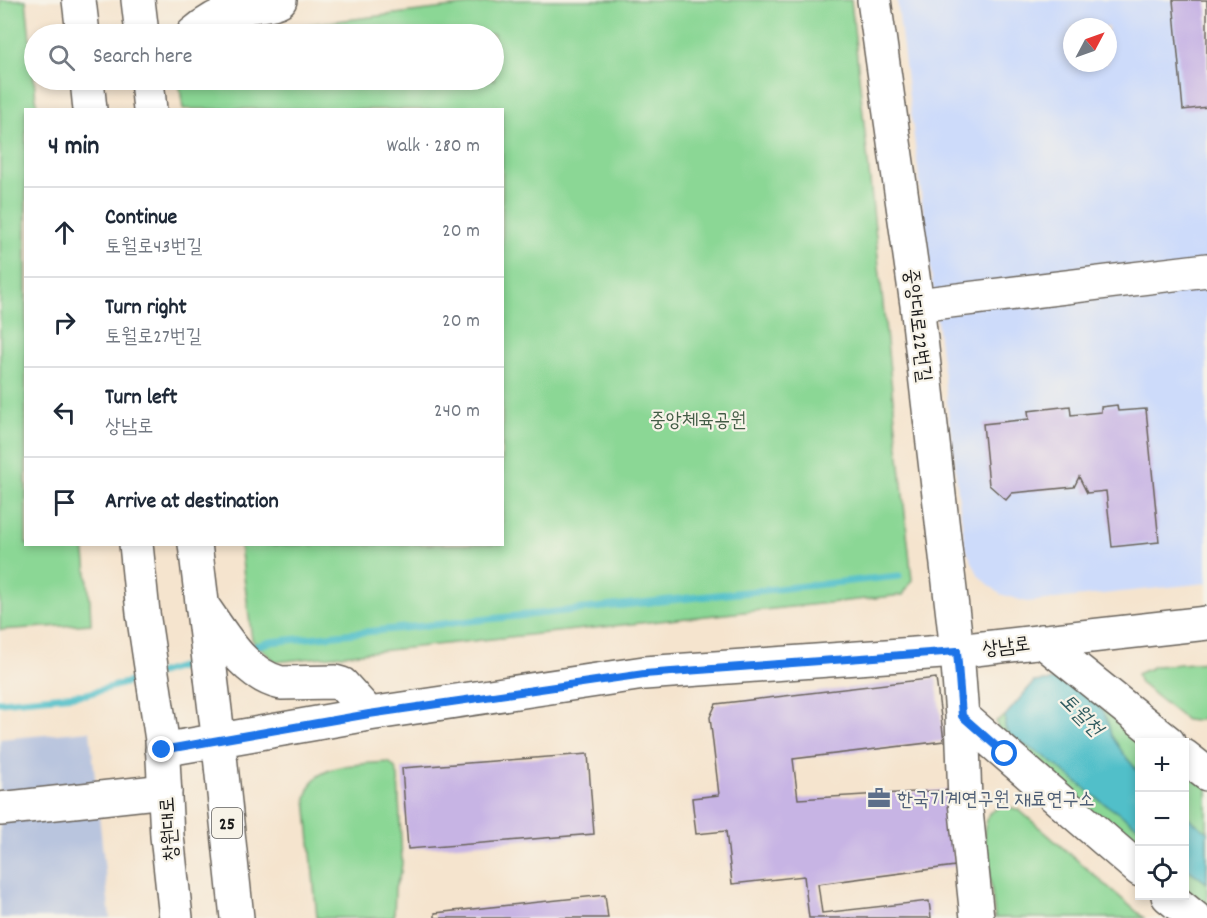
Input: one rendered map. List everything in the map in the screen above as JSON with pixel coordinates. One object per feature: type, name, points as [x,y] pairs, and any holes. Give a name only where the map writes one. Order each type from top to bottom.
[{"type":"main road","points":[[138,0],[141,24]]},
{"type":"main road","points":[[205,24],[225,13],[280,0]]},
{"type":"main road","name":"중앙대로22번길","points":[[874,0],[917,305],[957,651],[965,801],[977,918]]},
{"type":"main road","points":[[88,90],[90,108]]},
{"type":"main road","points":[[917,305],[1207,270]]},
{"type":"main road","name":"25","points":[[196,554],[237,918]]},
{"type":"main road","name":"창원대로","points":[[137,559],[162,745],[167,836],[176,918]]},
{"type":"main road","points":[[203,607],[246,663],[272,681],[342,684],[369,714]]},
{"type":"main road","name":"상남로","points":[[162,745],[218,734],[644,674],[957,651],[1207,623]]},
{"type":"main road","points":[[1042,640],[1163,738]]},
{"type":"main road","points":[[962,716],[1135,866]]},
{"type":"main road","points":[[1189,759],[1207,774]]},
{"type":"main road","points":[[0,809],[165,791]]},
{"type":"main road","points":[[1173,900],[1194,918]]},
{"type":"shaded area","points":[[897,0],[1207,0],[1207,583],[1027,602],[1000,594],[979,576],[965,547]]},
{"type":"shaded area","points":[[90,731],[110,918],[0,918],[0,739]]},
{"type":"green space","points":[[0,0],[26,0],[28,24],[24,24],[24,90],[35,90],[37,108],[24,108],[24,546],[84,546],[91,624],[0,630]]},
{"type":"green space","name":"중앙체육공원","points":[[510,0],[851,0],[912,580],[903,595],[276,662],[252,640],[240,546],[504,546],[504,108],[183,108],[180,90],[504,90],[504,24],[312,24]]},
{"type":"green space","points":[[1207,662],[1207,712],[1201,719],[1194,721],[1186,720],[1140,683],[1137,674],[1155,666]]},
{"type":"green space","points":[[1067,679],[1151,738],[1135,738],[1135,854],[998,731],[996,721],[1005,716],[1034,682]]},
{"type":"green space","points":[[389,762],[395,768],[398,776],[402,862],[395,888],[394,918],[317,918],[306,798],[311,784],[317,777],[335,768]]},
{"type":"green space","points":[[1189,769],[1207,784],[1207,916],[1189,900]]},
{"type":"green space","points":[[1003,805],[1019,810],[1144,918],[995,918],[984,830],[989,813]]},
{"type":"water","name":"토월천","points":[[1067,679],[1088,693],[1102,710],[1111,735],[1135,768],[1135,824],[1102,802],[1044,756],[1014,739],[1005,728],[1005,716],[1034,682]]},
{"type":"water","points":[[1189,818],[1207,832],[1207,883],[1189,870]]},
{"type":"building","points":[[1173,0],[1207,0],[1207,107],[1183,110]]},
{"type":"building","points":[[1117,405],[1118,411],[1146,409],[1159,542],[1112,547],[1106,491],[1087,493],[1079,477],[1074,487],[1012,493],[1006,500],[989,485],[983,424],[1029,419],[1028,411],[1070,406],[1071,415],[1101,412],[1101,407]]},
{"type":"building","name":"한국기계연구원 재료연구소","points":[[936,678],[944,741],[793,759],[798,799],[948,790],[955,866],[818,884],[822,913],[929,901],[931,918],[809,918],[804,876],[732,884],[726,831],[696,834],[692,798],[719,795],[710,717],[716,704]]},
{"type":"building","points":[[588,754],[594,834],[408,849],[402,768]]},
{"type":"building","points":[[605,895],[608,918],[435,918],[435,913]]},
{"type":"waterway","points":[[246,649],[270,642],[899,576]]},
{"type":"waterway","points":[[160,673],[201,661]]},
{"type":"waterway","points":[[0,702],[87,694],[143,678]]},
{"type":"place","name":"한국기계연구원 재료연구소","points":[[879,798]]},
{"type":"route","points":[[162,750],[369,714],[644,674],[957,651],[962,716],[1005,754]]}]
